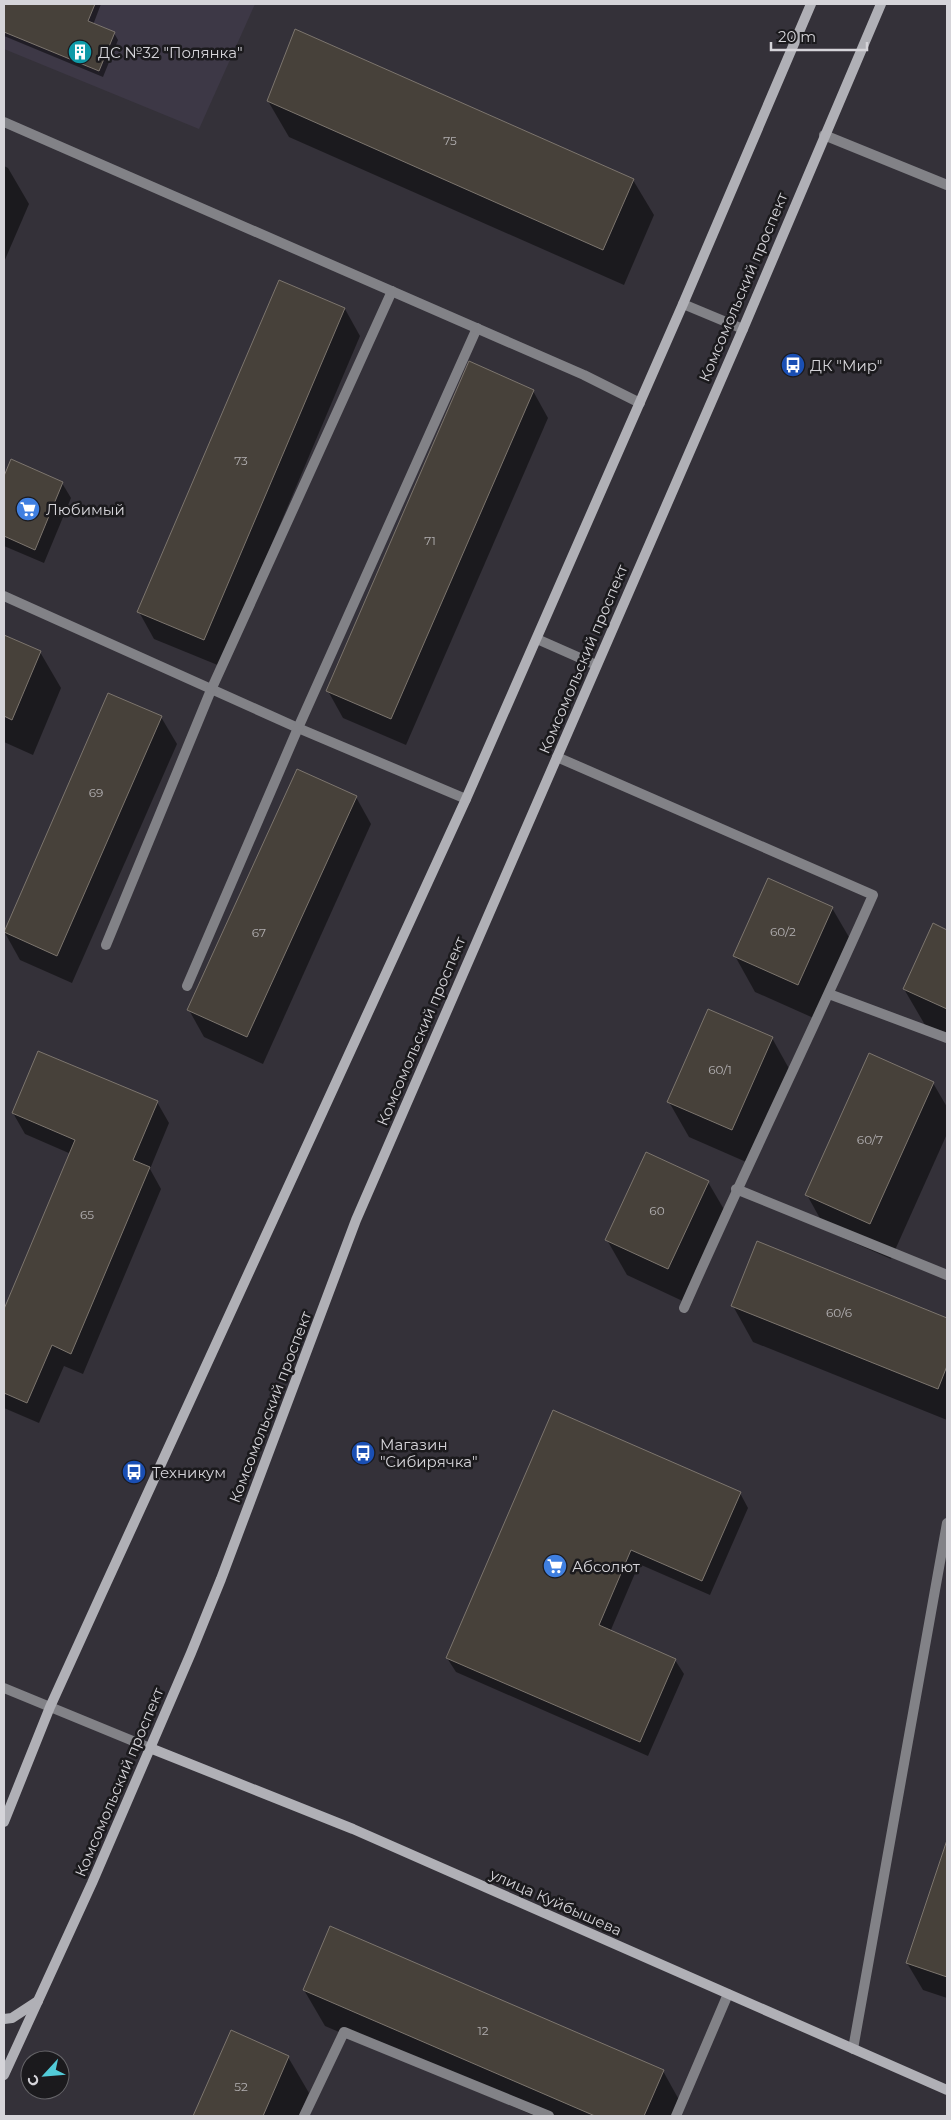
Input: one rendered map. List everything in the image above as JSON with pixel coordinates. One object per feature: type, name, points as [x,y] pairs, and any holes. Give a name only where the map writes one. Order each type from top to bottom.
[{"type":"main road","points":[[4,1822],[50,1707],[466,799],[683,304],[811,4]]},
{"type":"main road","name":"Комсомольский проспект","points":[[4,2075],[150,1748],[221,1579],[356,1220],[881,4]]},
{"type":"main road","name":"улица Куйбышева","points":[[150,1748],[353,1829],[947,2090]]},
{"type":"main road","points":[[4,2019],[12,2018],[38,2001]]},
{"type":"street","points":[[4,122],[584,374],[640,403]]},
{"type":"street","points":[[824,135],[947,185]]},
{"type":"street","points":[[106,945],[211,690],[392,291]]},
{"type":"street","points":[[683,304],[742,329]]},
{"type":"street","points":[[187,986],[298,728],[477,328]]},
{"type":"street","points":[[4,596],[211,690],[466,799]]},
{"type":"street","points":[[536,639],[596,665]]},
{"type":"street","points":[[556,757],[873,895],[829,994],[736,1189],[684,1308]]},
{"type":"street","points":[[829,994],[947,1038]]},
{"type":"street","points":[[736,1189],[947,1275]]},
{"type":"street","points":[[853,2049],[947,1523]]},
{"type":"street","points":[[4,1688],[150,1748]]},
{"type":"street","points":[[676,2116],[728,1994]]},
{"type":"street","points":[[304,2116],[344,2032],[550,2116]]},
{"type":"shaded area","points":[[4,4],[255,4],[199,129],[4,49]]},
{"type":"building","name":"ДС №32 \"Полянка\"","points":[[4,4],[95,4],[88,21],[115,32],[99,71],[4,32]]},
{"type":"building","points":[[295,29],[634,179],[603,250],[267,101]]},
{"type":"building","points":[[279,280],[345,308],[204,640],[137,612]]},
{"type":"building","points":[[469,361],[534,390],[391,719],[326,691]]},
{"type":"building","name":"Любимый","points":[[11,459],[63,482],[35,550],[4,536],[4,476]]},
{"type":"building","points":[[4,635],[41,651],[12,720],[4,716]]},
{"type":"building","points":[[108,693],[162,716],[57,956],[4,932]]},
{"type":"building","points":[[297,769],[357,796],[247,1037],[187,1010]]},
{"type":"building","points":[[768,878],[833,907],[798,985],[733,956]]},
{"type":"building","points":[[933,923],[947,930],[947,1009],[903,989]]},
{"type":"building","points":[[708,1009],[773,1037],[732,1130],[667,1102]]},
{"type":"building","points":[[38,1051],[158,1101],[133,1160],[150,1167],[71,1354],[52,1345],[27,1403],[4,1393],[4,1309],[75,1140],[12,1113]]},
{"type":"building","points":[[869,1053],[934,1082],[870,1224],[805,1195]]},
{"type":"building","points":[[646,1152],[709,1181],[668,1269],[605,1240]]},
{"type":"building","points":[[757,1241],[947,1318],[947,1366],[938,1389],[731,1306]]},
{"type":"building","name":"Абсолют","points":[[553,1410],[741,1492],[702,1581],[631,1550],[599,1625],[676,1659],[640,1742],[446,1658]]},
{"type":"building","points":[[947,1840],[947,1977],[906,1963]]},
{"type":"building","points":[[330,1926],[664,2070],[644,2116],[595,2116],[303,1990]]},
{"type":"building","points":[[231,2030],[289,2056],[263,2116],[193,2116]]},
{"type":"place","name":"ДС №32 \"Полянка\"","points":[[80,52]]},
{"type":"place","name":"ДК \"Мир\"","points":[[793,365]]},
{"type":"place","name":"Любимый","points":[[28,509]]},
{"type":"place","name":"Магазин \"Сибирячка\"","points":[[363,1453]]},
{"type":"place","name":"Техникум","points":[[134,1472]]},
{"type":"place","name":"Абсолют","points":[[555,1566]]}]
